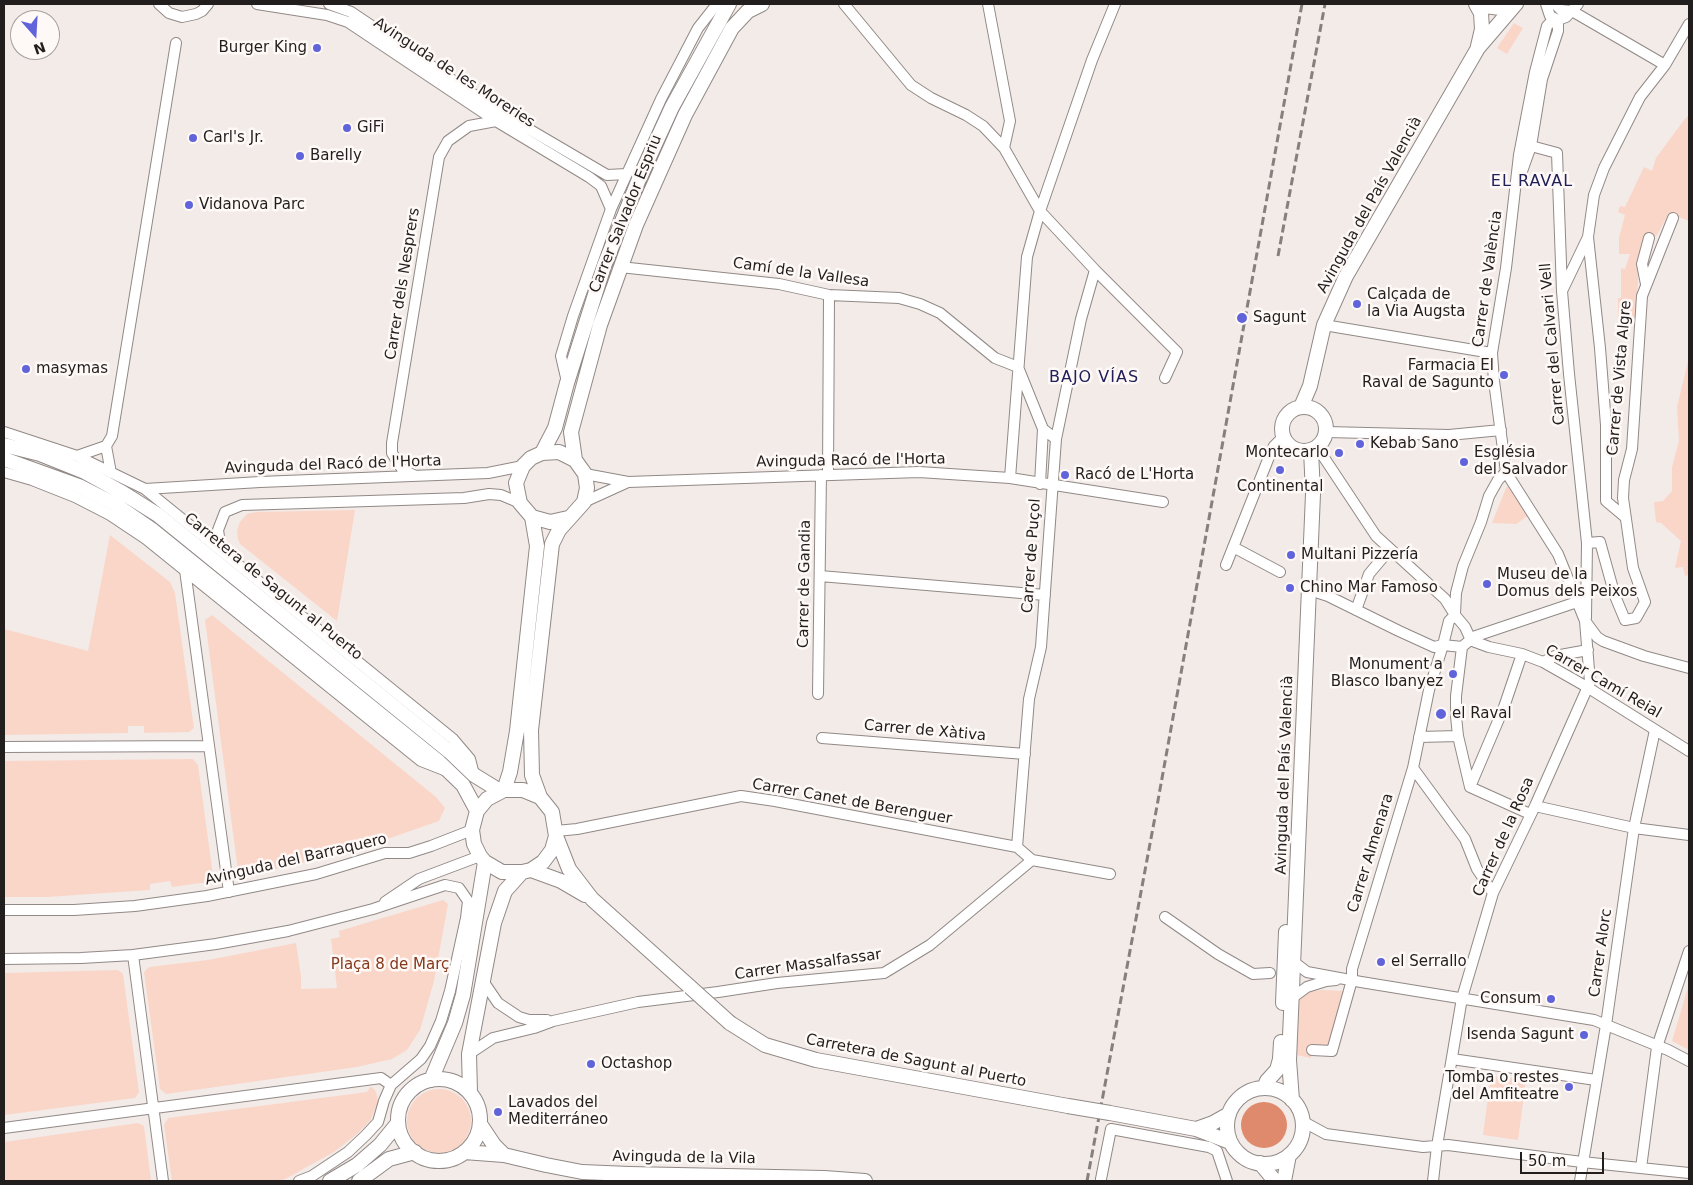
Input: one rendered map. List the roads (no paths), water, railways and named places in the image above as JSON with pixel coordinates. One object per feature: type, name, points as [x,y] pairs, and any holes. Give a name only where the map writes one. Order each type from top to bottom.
[{"type":"street","points":[[159,4],[168,13],[182,17],[196,14],[211,4]]},
{"type":"street","name":"Avinguda de les Moreries","points":[[257,4],[327,15],[348,22],[496,121],[590,177],[601,186],[611,209]]},
{"type":"street","name":"Avinguda de les Moreries","points":[[329,4],[351,12],[504,114],[607,174],[627,174]]},
{"type":"street","points":[[567,383],[561,356],[573,316],[611,209],[661,99],[698,28],[717,4]]},
{"type":"street","name":"Carrer Salvador Espriu","points":[[542,453],[555,428],[567,383],[604,266],[639,179],[672,107],[729,4]]},
{"type":"street","name":"Carrer Salvador Espriu","points":[[575,460],[571,432],[600,325],[620,267],[654,184],[690,106],[732,28],[748,12],[762,4]]},
{"type":"street","points":[[844,4],[911,85],[931,98],[966,114],[983,126],[1004,148],[1040,211],[1095,270],[1177,352],[1165,378]]},
{"type":"street","points":[[988,4],[1010,121],[1004,148]]},
{"type":"street","points":[[1010,478],[1027,257],[1040,211],[1092,60],[1115,4]]},
{"type":"street","name":"Avinguda del País Valencià","points":[[1476,4],[1481,13],[1482,29],[1478,48]]},
{"type":"street","points":[[1482,4],[1500,8],[1515,5]]},
{"type":"street","points":[[1546,4],[1550,16],[1555,23],[1566,17],[1575,7]]},
{"type":"street","points":[[1555,4],[1561,10],[1575,7],[1665,65]]},
{"type":"street","name":"Avinguda del País Valencià","points":[[1301,406],[1310,386],[1324,325],[1346,276],[1478,48],[1515,5]]},
{"type":"street","name":"Carrer de València","points":[[1506,472],[1492,353],[1506,268],[1519,154],[1535,72],[1547,26],[1555,23],[1558,31],[1542,79],[1531,146],[1521,174],[1518,174]]},
{"type":"street","points":[[1625,517],[1606,501],[1606,425],[1588,237],[1594,195],[1604,168],[1640,97],[1665,65],[1689,24]]},
{"type":"street","points":[[77,456],[106,446],[112,436],[176,43]]},
{"type":"street","name":"Carrer dels Nesprers","points":[[415,476],[402,468],[392,453],[392,443],[439,157],[448,141],[469,126],[496,121]]},
{"type":"street","name":"Carrer del Calvari Vell","points":[[1531,146],[1557,153],[1562,291],[1587,543],[1586,621],[1588,650]]},
{"type":"street","name":"Carrer de Vista Algre","points":[[1587,543],[1600,542],[1615,596],[1625,620],[1636,618],[1645,602],[1633,568],[1623,498],[1624,480],[1632,449],[1642,296],[1673,218]]},
{"type":"street","points":[[1562,291],[1588,237]]},
{"type":"street","points":[[1646,284],[1642,264],[1649,238]]},
{"type":"street","name":"Camí de la Vallesa","points":[[620,267],[780,284],[829,295],[899,298],[920,304],[940,313],[995,358],[1018,367]]},
{"type":"street","name":"Carrer de Puçol","points":[[1017,847],[1029,699],[1041,647],[1056,439],[1080,319],[1095,270]]},
{"type":"street","name":"Carrer de Gandia","points":[[818,694],[829,295]]},
{"type":"street","points":[[1324,325],[1492,353]]},
{"type":"street","points":[[1018,367],[1043,428],[1056,439]]},
{"type":"street","name":"Avinguda del País Valencià","points":[[1310,386],[1317,410]]},
{"type":"street","points":[[1310,450],[1324,440],[1327,432],[1324,418],[1317,410],[1301,406],[1291,410],[1282,422],[1283,437],[1290,447],[1310,450],[1376,536],[1445,599],[1455,616],[1465,627],[1468,642],[1456,696],[1456,716],[1458,736],[1470,787]]},
{"type":"street","name":"Carrer de Puçol","points":[[1040,484],[1043,428]]},
{"type":"street","points":[[1327,432],[1449,435],[1501,430]]},
{"type":"street","points":[[4,432],[77,456],[145,489],[453,739],[470,759],[474,775]]},
{"type":"street","points":[[1226,565],[1271,452],[1283,437]]},
{"type":"street","name":"Carretera de Sagunt al Puerto","points":[[4,445],[40,454],[85,472],[158,515],[450,752],[474,775],[502,791]]},
{"type":"street","points":[[106,446],[111,473]]},
{"type":"street","name":"Avinguda del País Valencià","points":[[1289,958],[1313,494],[1310,450]]},
{"type":"street","name":"Avinguda del País Valencià","points":[[1292,1100],[1289,1060],[1289,958],[1304,495],[1310,450]]},
{"type":"street","points":[[470,1092],[469,1054],[494,923],[505,891],[527,871],[543,862],[552,850],[556,833],[552,812],[540,797],[532,775],[531,730],[552,544],[558,530],[584,502],[587,488],[585,474],[575,460],[559,452],[542,453],[531,458],[523,466],[516,483],[520,503]]},
{"type":"street","points":[[4,460],[79,486],[116,506],[151,529],[432,756],[463,785],[477,811]]},
{"type":"street","name":"Avinguda del Racó de l'Horta","points":[[145,489],[488,473],[523,466]]},
{"type":"street","points":[[4,472],[32,480],[75,497],[110,515],[146,539],[421,761],[450,773]]},
{"type":"street","name":"Avinguda Racó de l'Horta","points":[[585,474],[628,482],[919,472],[1010,478],[1163,502]]},
{"type":"street","points":[[1455,616],[1456,593],[1462,566],[1481,522],[1489,496],[1498,480],[1506,472],[1558,554],[1577,602],[1586,621],[1597,637],[1644,656],[1689,668]]},
{"type":"street","name":"Avinguda Racó de l'Horta","points":[[584,502],[628,482]]},
{"type":"street","points":[[221,550],[218,530],[225,512],[242,505],[464,498],[489,494],[501,495],[520,503],[532,517],[537,546],[517,731],[510,772],[502,791]]},
{"type":"street","points":[[532,517],[550,522],[568,518]]},
{"type":"street","points":[[1233,547],[1280,572]]},
{"type":"street","points":[[1356,610],[1369,574],[1390,549]]},
{"type":"street","points":[[185,570],[229,892]]},
{"type":"street","points":[[820,576],[1045,595]]},
{"type":"street","points":[[1309,590],[1328,596],[1434,647],[1468,642],[1577,602]]},
{"type":"street","name":"Carrer Almenara","points":[[1312,1050],[1332,1050],[1352,980],[1352,969],[1413,768],[1430,690],[1449,621],[1455,616]]},
{"type":"street","name":"Carrer Camí Reial","points":[[1468,642],[1522,654],[1543,662],[1587,687],[1689,751]]},
{"type":"street","points":[[1543,662],[1556,656],[1588,650]]},
{"type":"street","name":"Carrer de la Rosa","points":[[1432,1181],[1462,998],[1493,893],[1590,682],[1588,650]]},
{"type":"street","points":[[1470,787],[1504,707],[1522,654]]},
{"type":"street","name":"Carrer Alorc","points":[[1580,1181],[1606,1026],[1634,828],[1655,730]]},
{"type":"street","points":[[1419,737],[1458,736]]},
{"type":"street","name":"Carrer de Xàtiva","points":[[822,738],[1024,754]]},
{"type":"street","points":[[4,747],[209,746]]},
{"type":"street","points":[[1413,768],[1465,839],[1477,869],[1493,893]]},
{"type":"street","points":[[1470,787],[1532,810],[1634,828],[1689,835]]},
{"type":"street","points":[[527,871],[502,872],[483,859],[474,844],[472,830],[477,811],[486,799],[502,791],[523,790],[540,797]]},
{"type":"street","name":"Carrer Canet de Berenguer","points":[[556,833],[740,796],[776,801],[1017,847]]},
{"type":"street","name":"Avinguda del Barraquero","points":[[4,910],[74,910],[135,906],[229,892],[316,874],[385,853],[409,853],[472,830]]},
{"type":"street","name":"Carretera de Sagunt al Puerto","points":[[556,833],[569,870],[592,899],[730,1022],[765,1045],[816,1060],[1196,1129],[1230,1142]]},
{"type":"street","points":[[1017,847],[1032,860],[1110,874]]},
{"type":"street","points":[[373,909],[418,879],[483,859]]},
{"type":"street","points":[[431,1080],[455,1024],[463,995],[483,859]]},
{"type":"street","name":"Carrer Massalfassar","points":[[469,1054],[493,1038],[534,1028],[553,1021],[638,1002],[777,983],[884,973],[930,946],[1032,860]]},
{"type":"street","name":"Carretera de Sagunt al Puerto","points":[[527,871],[561,881],[592,899]]},
{"type":"street","points":[[4,959],[133,955],[216,944],[288,931],[373,909],[445,885],[460,888],[468,901],[466,918],[450,992],[430,1046],[422,1059],[406,1070],[391,1085],[378,1122],[366,1136],[348,1152],[312,1176],[299,1181]]},
{"type":"street","points":[[1164,917],[1218,954],[1253,974],[1270,973],[1289,958],[1307,972],[1594,1020],[1668,1050],[1689,1061]]},
{"type":"street","points":[[1641,1168],[1657,1047],[1689,951]]},
{"type":"street","points":[[133,955],[164,1181]]},
{"type":"street","points":[[1270,973],[1288,995],[1326,981],[1352,980]]},
{"type":"street","name":"Carrer Massalfassar","points":[[483,981],[498,1003],[518,1017],[529,1020],[553,1021]]},
{"type":"street","name":"Avinguda del País Valencià","points":[[1264,1088],[1267,1081],[1277,1070],[1280,1059],[1288,995]]},
{"type":"street","points":[[1452,1059],[1596,1080]]},
{"type":"street","points":[[4,1128],[381,1078],[391,1085]]},
{"type":"street","points":[[431,1080],[452,1080],[470,1092],[479,1107],[480,1124],[475,1140],[464,1152],[441,1160],[431,1160],[415,1152],[404,1139],[398,1123],[402,1104],[407,1094],[418,1085],[431,1080]]},
{"type":"street","points":[[1264,1088],[1275,1089],[1284,1093],[1292,1100],[1299,1110],[1302,1121],[1300,1141],[1295,1149],[1279,1161],[1260,1163],[1242,1157],[1230,1142],[1226,1128],[1234,1102],[1242,1095],[1264,1088]]},
{"type":"street","points":[[1196,1129],[1213,1123],[1229,1114]]},
{"type":"street","points":[[1302,1121],[1326,1134],[1423,1146],[1448,1145],[1689,1173]]},
{"type":"street","points":[[330,1181],[358,1165],[380,1145],[398,1123]]},
{"type":"street","points":[[480,1124],[494,1145],[504,1155]]},
{"type":"street","points":[[1101,1179],[1111,1130],[1208,1147],[1217,1151],[1226,1178],[1233,1181]]},
{"type":"street","points":[[359,1181],[390,1159],[415,1152]]},
{"type":"street","name":"Avinguda de la Vila","points":[[464,1152],[504,1155],[546,1166],[582,1172],[824,1178],[865,1181]]},
{"type":"street","points":[[1284,1181],[1288,1155]]},
{"type":"street","points":[[1260,1163],[1276,1181]]},
{"type":"railway","points":[[1087,1181],[1302,4]]},
{"type":"railway","points":[[1278,256],[1325,4]]},
{"type":"place","name":"Burger King","points":[[317,48]]},
{"type":"place","name":"GiFi","points":[[347,128]]},
{"type":"place","name":"Carl's Jr.","points":[[193,138]]},
{"type":"place","name":"Barelly","points":[[300,156]]},
{"type":"place","name":"Vidanova Parc","points":[[189,205]]},
{"type":"place","name":"Calçada de la Via Augsta","points":[[1357,304]]},
{"type":"place","name":"Sagunt","points":[[1242,318]]},
{"type":"place","name":"masymas","points":[[26,369]]},
{"type":"place","name":"Farmacia El Raval de Sagunto","points":[[1504,375]]},
{"type":"place","name":"Kebab Sano","points":[[1360,444]]},
{"type":"place","name":"Montecarlo","points":[[1339,453]]},
{"type":"place","name":"Església del Salvador","points":[[1464,462]]},
{"type":"place","name":"Continental","points":[[1280,470]]},
{"type":"place","name":"Racó de L'Horta","points":[[1065,475]]},
{"type":"place","name":"Multani Pizzería","points":[[1291,555]]},
{"type":"place","name":"Museu de la Domus dels Peixos","points":[[1487,584]]},
{"type":"place","name":"Chino Mar Famoso","points":[[1290,588]]},
{"type":"place","name":"Monument a Blasco Ibanyez","points":[[1453,674]]},
{"type":"place","name":"el Raval","points":[[1441,714]]},
{"type":"place","name":"el Serrallo","points":[[1381,962]]},
{"type":"place","name":"Consum","points":[[1551,999]]},
{"type":"place","name":"Isenda Sagunt","points":[[1584,1035]]},
{"type":"place","name":"Octashop","points":[[591,1064]]},
{"type":"place","name":"Tomba o restes del Amfiteatre","points":[[1569,1087]]},
{"type":"place","name":"Lavados del Mediterráneo","points":[[498,1112]]},
{"type":"district","name":"EL RAVAL","points":[[1532,182]]},
{"type":"district","name":"BAJO VÍAS","points":[[1094,378]]},
{"type":"park label","name":"Plaça 8 de Març","points":[[390,965]]}]
